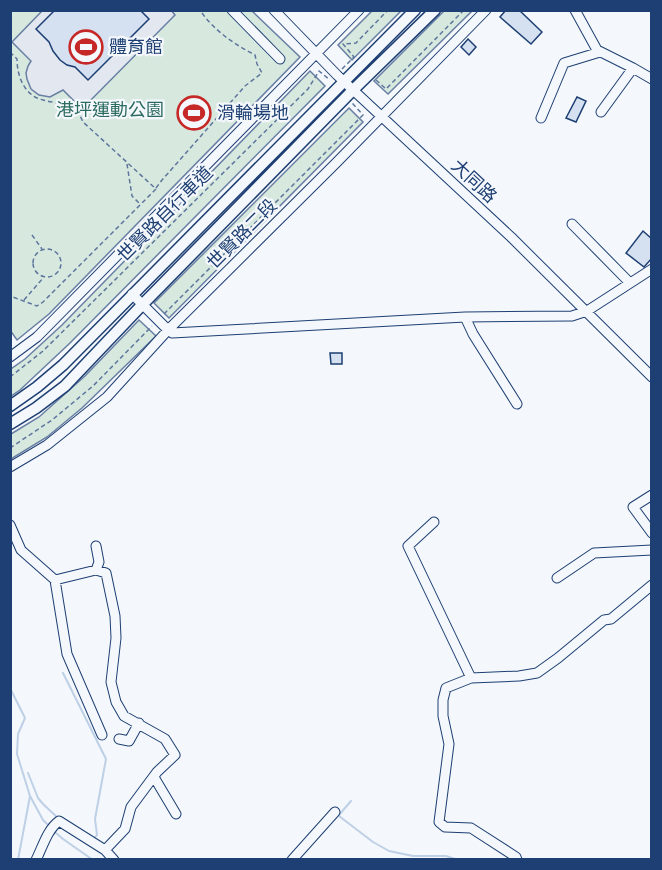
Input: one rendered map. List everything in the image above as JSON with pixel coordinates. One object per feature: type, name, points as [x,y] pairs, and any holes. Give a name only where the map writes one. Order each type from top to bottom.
[{"type":"main road","name":"世賢路二段","points":[[10,406],[63,365],[415,10]]},
{"type":"main road","name":"世賢路二段","points":[[10,424],[36,408],[64,386],[435,10]]},
{"type":"street","points":[[232,10],[280,59]]},
{"type":"street","name":"大同路","points":[[274,10],[316,54],[511,237],[651,376]]},
{"type":"street","points":[[10,357],[37,337],[359,10]]},
{"type":"street","name":"世賢路二段","points":[[10,467],[46,445],[107,398],[168,330],[486,10]]},
{"type":"street","points":[[575,10],[597,50],[651,79]]},
{"type":"street","points":[[541,117],[564,63],[600,52]]},
{"type":"street","points":[[601,112],[633,68]]},
{"type":"street","points":[[572,224],[630,283]]},
{"type":"street","points":[[132,294],[172,333],[465,317],[572,316],[587,311],[651,270]]},
{"type":"street","points":[[465,317],[517,405]]},
{"type":"street","points":[[651,495],[633,507],[651,533]]},
{"type":"street","points":[[434,522],[408,546],[471,678]]},
{"type":"street","points":[[10,525],[21,550],[55,580],[67,654],[102,735]]},
{"type":"street","points":[[96,546],[99,562],[96,570]]},
{"type":"street","points":[[557,578],[594,553],[651,550]]},
{"type":"street","points":[[55,580],[96,570],[106,573],[115,616],[116,638],[111,682],[116,702],[124,716],[165,739],[175,755],[154,777],[131,807],[124,830],[105,850]]},
{"type":"street","points":[[517,860],[516,857],[471,828],[445,827],[439,822],[449,744],[443,716],[446,688],[471,678],[537,673],[603,620],[611,619],[651,585]]},
{"type":"street","points":[[119,739],[129,741],[139,723]]},
{"type":"street","points":[[154,777],[176,814]]},
{"type":"street","points":[[292,860],[335,812]]},
{"type":"street","points":[[36,860],[49,831],[59,821],[105,850],[114,860]]},
{"type":"path","points":[[10,296],[38,306],[43,302],[156,189],[245,86],[262,74],[255,55],[219,33],[200,10]]},
{"type":"path","points":[[354,57],[343,44],[356,43],[388,10]]},
{"type":"path","points":[[376,80],[386,89],[464,10]]},
{"type":"path","points":[[10,52],[17,60],[17,69],[27,91],[41,100],[76,110],[83,122],[156,189]]},
{"type":"path","name":"世賢路自行車道","points":[[10,377],[43,351],[151,245],[308,89],[319,71],[329,81]]},
{"type":"path","points":[[164,315],[363,115],[353,104]]},
{"type":"path","points":[[126,162],[132,196],[140,204]]},
{"type":"path","points":[[32,235],[42,250]]},
{"type":"path","points":[[47,249],[58,256],[60,265],[53,276],[44,277],[36,272],[33,264],[35,255],[42,250],[47,249]]},
{"type":"path","points":[[23,300],[44,277]]},
{"type":"path","points":[[10,448],[52,420],[93,386],[148,330]]},
{"type":"green space","name":"港坪運動公園","points":[[10,11],[252,11],[300,57],[49,314],[17,340],[10,330]]},
{"type":"green space","points":[[372,11],[401,11],[352,60],[338,45]]},
{"type":"green space","points":[[444,11],[472,11],[388,94],[374,81]]},
{"type":"green space","points":[[310,71],[325,86],[70,343],[11,396],[11,369],[62,325]]},
{"type":"green space","points":[[349,108],[363,122],[169,318],[154,303]]},
{"type":"green space","points":[[139,320],[156,336],[82,408],[47,437],[11,459],[11,434],[39,417],[85,376]]},
{"type":"shaded area","points":[[171,10],[175,15],[82,109],[63,90],[50,97],[39,95],[31,89],[26,73],[31,61],[12,42],[42,11]]},
{"type":"building","name":"體育館","points":[[55,10],[140,10],[149,19],[88,80],[75,67],[60,60],[49,42],[36,29]]},
{"type":"building","points":[[506,10],[519,10],[542,32],[531,44],[500,17]]},
{"type":"building","points":[[468,39],[476,47],[469,55],[461,47]]},
{"type":"building","points":[[577,97],[586,101],[576,122],[566,118]]},
{"type":"building","points":[[643,231],[652,239],[652,258],[644,267],[626,253]]},
{"type":"building","points":[[330,353],[342,353],[342,364],[331,364]]},
{"type":"waterway","points":[[63,673],[106,759],[95,819],[97,835],[93,840]]},
{"type":"waterway","points":[[10,688],[25,718],[18,734],[17,754],[30,796],[18,860]]},
{"type":"waterway","points":[[28,773],[38,798],[58,818]]},
{"type":"waterway","points":[[30,796],[47,824]]},
{"type":"waterway","points":[[339,815],[351,801]]},
{"type":"waterway","points":[[339,816],[373,842],[389,851],[413,856],[446,856],[458,860]]},
{"type":"waterway","points":[[56,833],[93,860]]},
{"type":"place","name":"體育館","points":[[86,47]]},
{"type":"place","name":"滑輪場地","points":[[194,113]]}]
